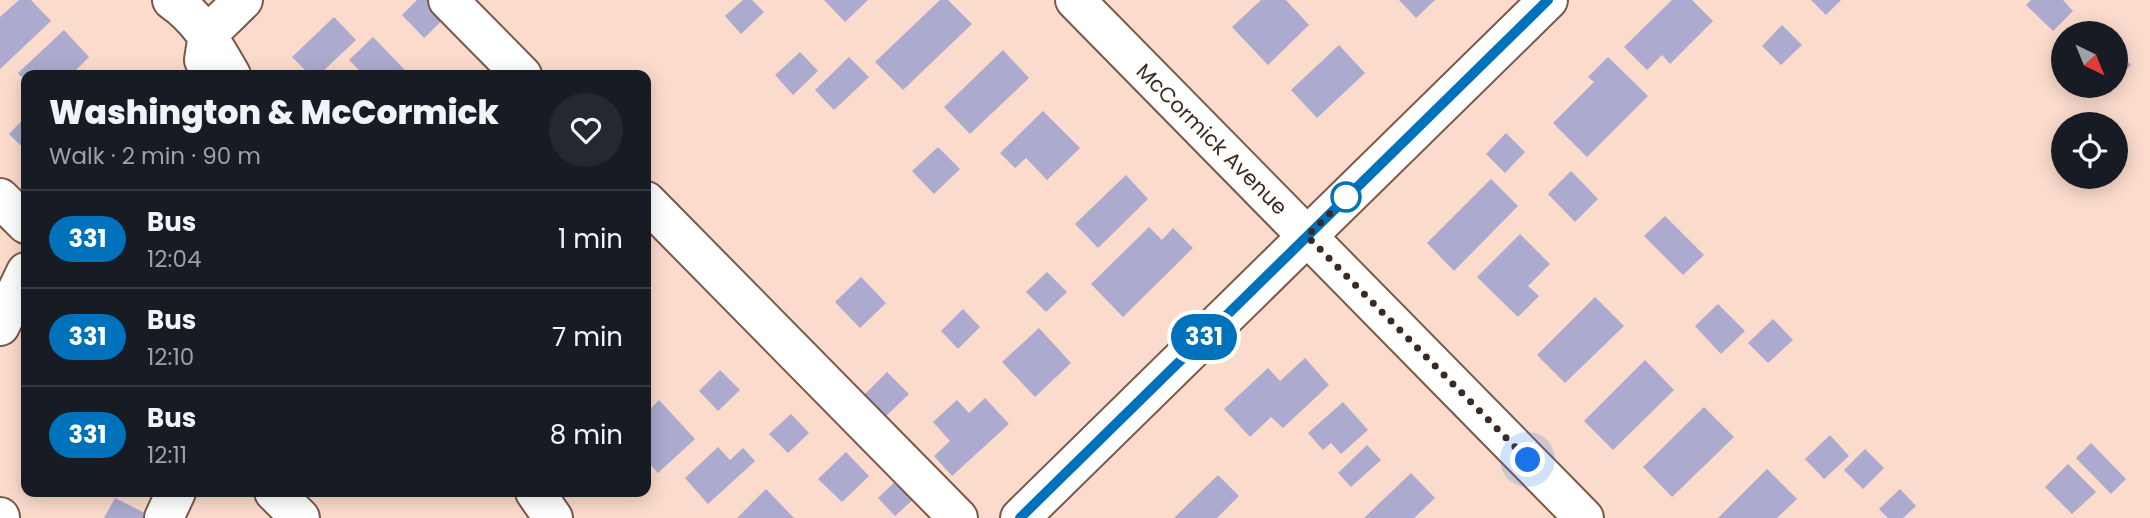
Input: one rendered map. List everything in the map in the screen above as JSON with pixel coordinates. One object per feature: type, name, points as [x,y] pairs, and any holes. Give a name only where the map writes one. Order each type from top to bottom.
[{"type":"street","points":[[172,0],[186,9],[208,34],[228,70]]},
{"type":"street","points":[[201,70],[208,34],[243,0]]},
{"type":"street","points":[[448,0],[517,70]]},
{"type":"street","name":"McCormick Avenue","points":[[1075,0],[1584,518]]},
{"type":"street","points":[[1020,518],[1548,0]]},
{"type":"street","points":[[0,198],[21,219]]},
{"type":"street","points":[[651,206],[958,518]]},
{"type":"street","points":[[0,326],[21,282]]},
{"type":"street","points":[[164,518],[174,497]]},
{"type":"street","points":[[279,497],[300,518]]},
{"type":"street","points":[[538,497],[553,518]]},
{"type":"building","points":[[19,0],[31,0],[51,21],[0,69],[0,17]]},
{"type":"building","points":[[417,0],[432,0],[447,16],[424,38],[402,15]]},
{"type":"building","points":[[743,0],[752,0],[764,12],[741,34],[725,16]]},
{"type":"building","points":[[824,0],[868,0],[845,22]]},
{"type":"building","points":[[940,0],[948,0],[972,24],[903,90],[875,62]]},
{"type":"building","points":[[1261,0],[1286,0],[1309,25],[1268,65],[1232,27]]},
{"type":"building","points":[[1399,0],[1435,0],[1416,18]]},
{"type":"building","points":[[1672,0],[1692,0],[1713,21],[1670,64],[1662,55],[1647,70],[1624,47]]},
{"type":"building","points":[[1811,0],[1841,0],[1826,15]]},
{"type":"building","points":[[2031,0],[2063,0],[2073,11],[2063,21],[2051,21],[2051,29],[2026,5]]},
{"type":"building","points":[[334,17],[356,40],[324,70],[305,70],[292,57]]},
{"type":"building","points":[[1782,25],[1802,45],[1781,65],[1762,46]]},
{"type":"building","points":[[64,30],[89,57],[76,70],[21,70]]},
{"type":"building","points":[[373,37],[405,70],[359,70],[349,60]]},
{"type":"building","points":[[1339,45],[1365,73],[1317,118],[1291,90]]},
{"type":"building","points":[[1003,50],[1029,78],[970,134],[944,107]]},
{"type":"building","points":[[800,52],[818,71],[793,95],[775,75]]},
{"type":"building","points":[[849,57],[869,77],[834,110],[815,90]]},
{"type":"building","points":[[1608,57],[1648,96],[1587,157],[1553,123],[1594,82],[1588,77]]},
{"type":"building","points":[[1043,111],[1080,148],[1047,180],[1026,158],[1015,168],[1000,153]]},
{"type":"building","points":[[21,121],[21,146],[9,134]]},
{"type":"building","points":[[1506,133],[1525,152],[1505,173],[1486,154]]},
{"type":"building","points":[[938,147],[960,169],[934,194],[912,171]]},
{"type":"building","points":[[1571,171],[1598,199],[1575,222],[1548,194]]},
{"type":"building","points":[[1126,175],[1148,199],[1098,248],[1075,224]]},
{"type":"building","points":[[1491,179],[1518,206],[1454,271],[1427,243]]},
{"type":"building","points":[[1665,216],[1704,255],[1683,275],[1644,236]]},
{"type":"building","points":[[1149,227],[1162,240],[1173,228],[1193,248],[1123,317],[1091,284]]},
{"type":"building","points":[[1520,234],[1550,264],[1528,286],[1539,296],[1518,317],[1477,277]]},
{"type":"building","points":[[1047,272],[1067,292],[1046,312],[1026,292]]},
{"type":"building","points":[[861,277],[886,303],[860,328],[835,302]]},
{"type":"building","points":[[1595,297],[1624,326],[1565,383],[1537,355]]},
{"type":"building","points":[[1718,304],[1745,331],[1721,354],[1695,326]]},
{"type":"building","points":[[963,309],[980,327],[958,349],[941,331]]},
{"type":"building","points":[[1773,319],[1793,340],[1768,363],[1748,343]]},
{"type":"building","points":[[1039,328],[1071,363],[1035,397],[1002,362]]},
{"type":"building","points":[[1305,358],[1329,385],[1283,428],[1271,417],[1250,437],[1224,409],[1268,368],[1280,381]]},
{"type":"building","points":[[1645,360],[1674,390],[1613,450],[1584,421]]},
{"type":"building","points":[[720,370],[740,390],[718,411],[699,391]]},
{"type":"building","points":[[887,372],[909,394],[884,418],[863,396]]},
{"type":"building","points":[[985,398],[1009,424],[952,476],[934,456],[950,441],[933,422],[957,400],[969,413]]},
{"type":"building","points":[[659,400],[695,439],[658,473],[651,465],[651,408]]},
{"type":"building","points":[[1343,402],[1368,430],[1341,454],[1331,443],[1323,450],[1308,433]]},
{"type":"building","points":[[1704,407],[1734,437],[1672,497],[1643,467]]},
{"type":"building","points":[[791,414],[809,433],[788,453],[769,434]]},
{"type":"building","points":[[1830,435],[1849,456],[1824,479],[1805,459]]},
{"type":"building","points":[[2091,443],[2126,479],[2111,494],[2076,458]]},
{"type":"building","points":[[1367,445],[1381,460],[1351,487],[1338,473]]},
{"type":"building","points":[[718,447],[730,460],[743,448],[755,461],[708,504],[685,478]]},
{"type":"building","points":[[1865,449],[1884,468],[1863,489],[1844,470]]},
{"type":"building","points":[[846,452],[869,476],[842,502],[818,479]]},
{"type":"building","points":[[2068,464],[2096,492],[2072,514],[2045,487]]},
{"type":"building","points":[[1767,469],[1797,499],[1777,518],[1718,518]]},
{"type":"building","points":[[1411,473],[1435,498],[1414,518],[1364,518]]},
{"type":"building","points":[[1218,475],[1239,496],[1217,518],[1174,518]]},
{"type":"building","points":[[899,478],[917,496],[895,516],[878,498]]},
{"type":"building","points":[[766,489],[794,518],[737,518]]},
{"type":"building","points":[[1900,489],[1916,506],[1903,518],[1888,518],[1879,509]]},
{"type":"building","points":[[115,498],[149,515],[147,518],[104,518]]},
{"type":"bus line","name":"331","points":[[1020,518],[1548,0]]},
{"type":"route","points":[[1346,197],[1356,188],[1307,236],[1528,460]]}]
